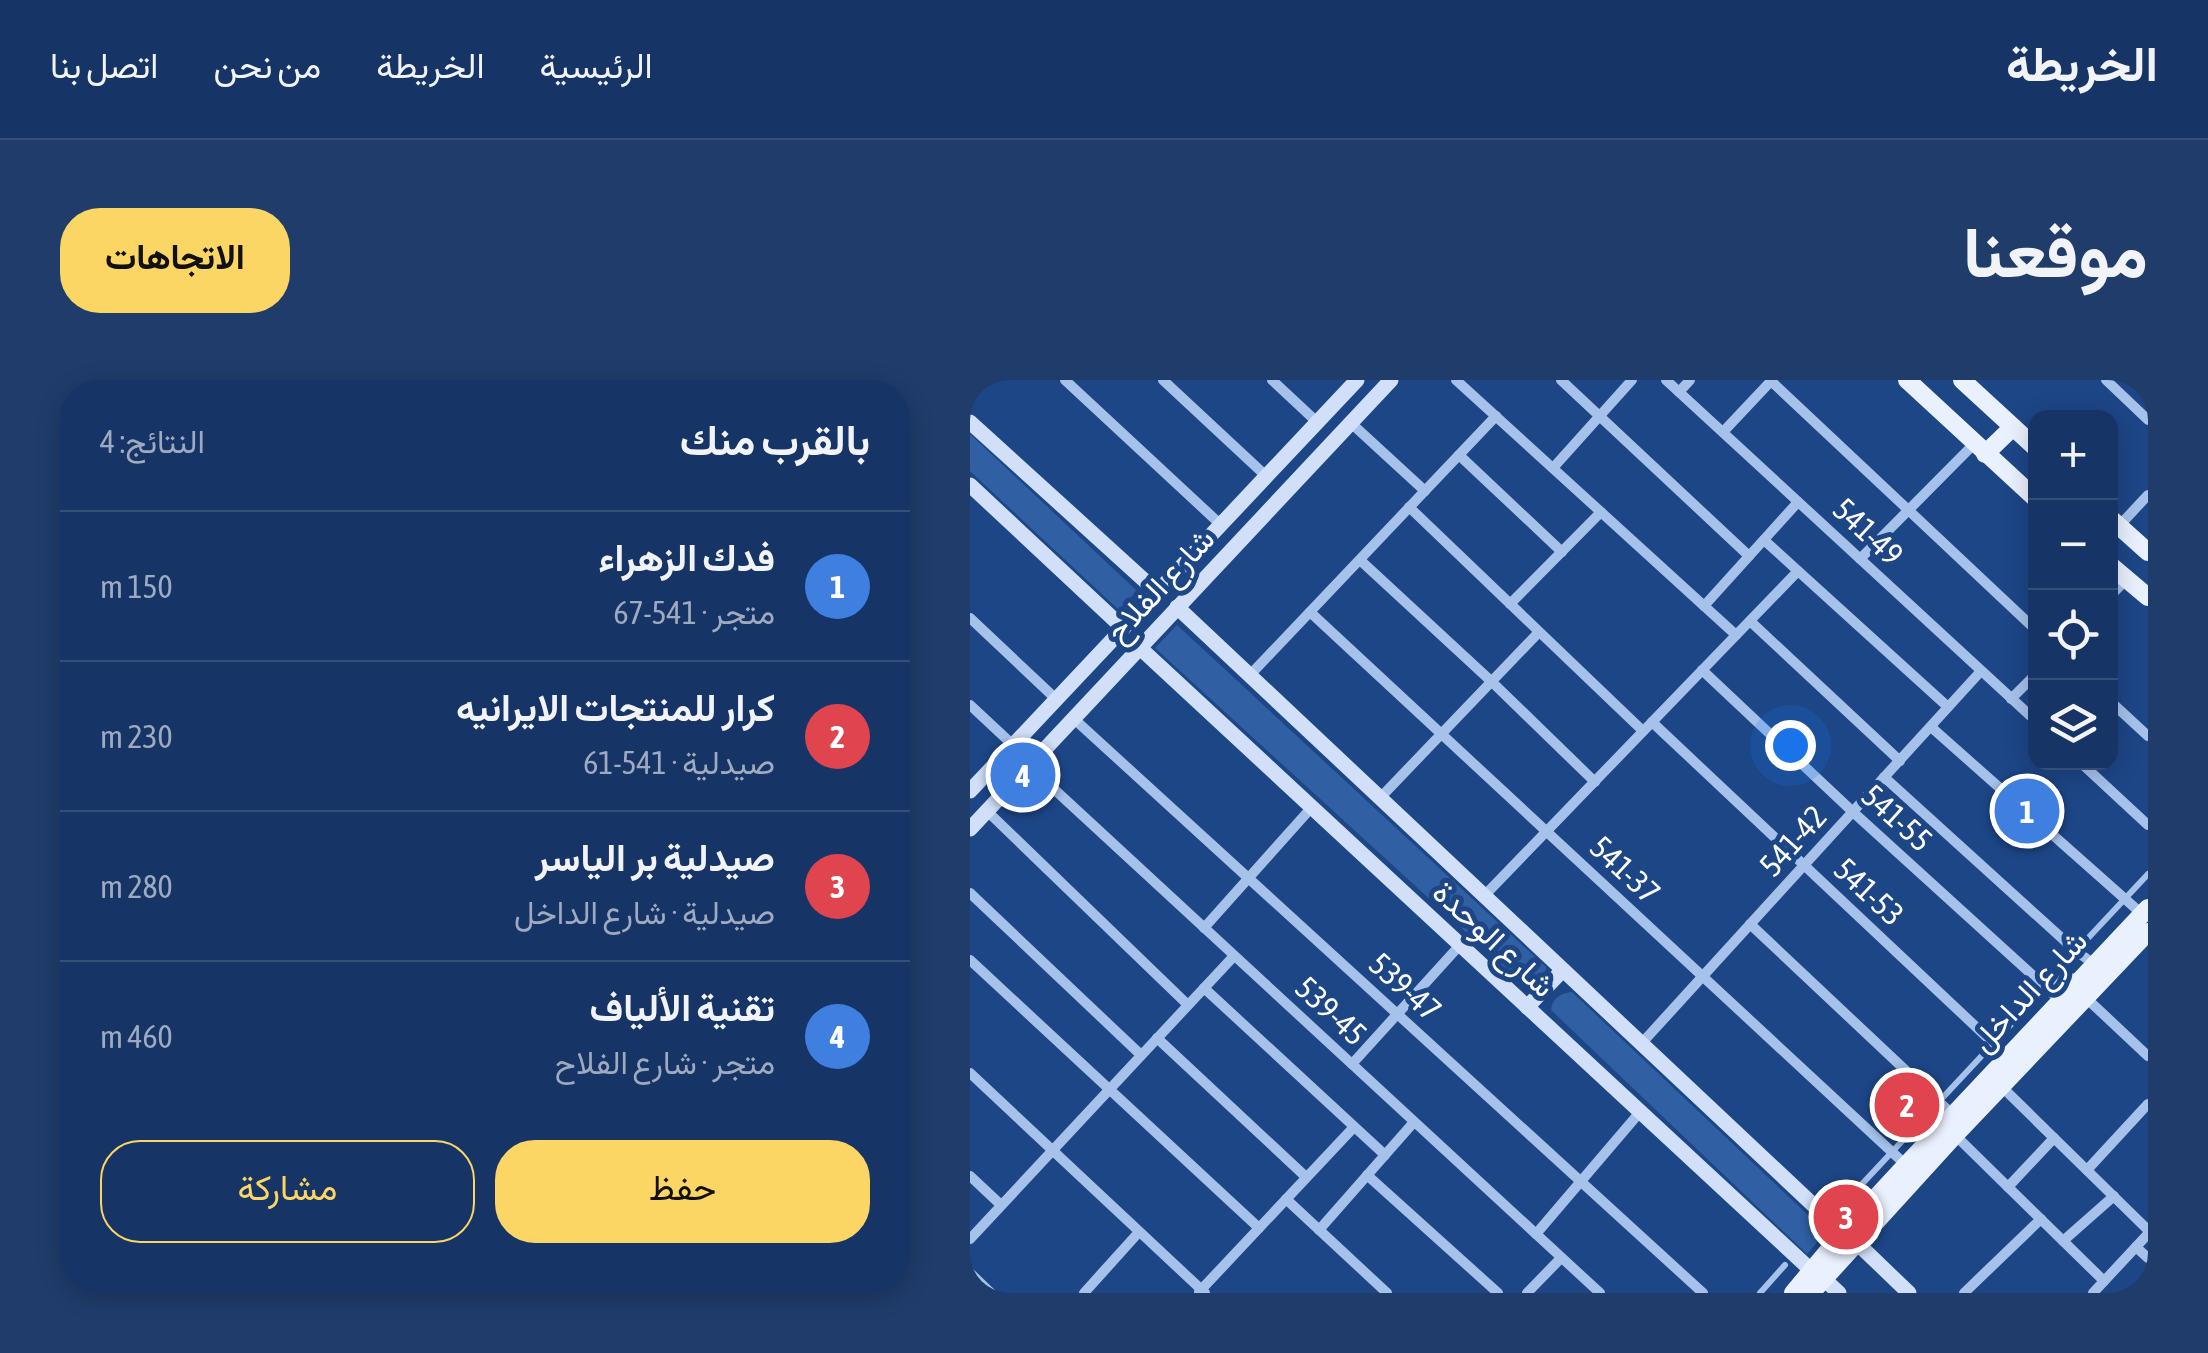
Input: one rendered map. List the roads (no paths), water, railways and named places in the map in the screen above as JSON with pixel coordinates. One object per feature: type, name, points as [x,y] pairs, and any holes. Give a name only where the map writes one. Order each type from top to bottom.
[{"type":"main road","points":[[1907,380],[2028,491]]},
{"type":"main road","points":[[1964,381],[2028,441]]},
{"type":"main road","points":[[1980,449],[2013,427]]},
{"type":"main road","points":[[2118,525],[2148,552]]},
{"type":"main road","points":[[2118,572],[2148,598]]},
{"type":"main road","name":"شارع الداخل","points":[[1792,1293],[1816,1281],[1850,1238],[1899,1158],[1946,1109],[2008,1057],[2088,971],[2146,918]]},
{"type":"main road","name":"شارع الداخل","points":[[1850,1238],[2086,998],[2146,918]]},
{"type":"street","points":[[970,394],[983,380]]},
{"type":"street","points":[[1065,380],[1220,524]]},
{"type":"street","points":[[1164,380],[1266,475]]},
{"type":"street","points":[[1272,380],[1317,422]]},
{"type":"street","name":"شارع الفلاح","points":[[970,791],[1357,380]]},
{"type":"street","name":"شارع الفلاح","points":[[970,830],[1391,380]]},
{"type":"street","points":[[1456,380],[1736,635]]},
{"type":"street","points":[[1561,380],[1750,556]]},
{"type":"street","points":[[1553,468],[1632,380]]},
{"type":"street","name":"541-49","points":[[1666,380],[2028,714]]},
{"type":"street","points":[[1679,392],[1690,380]]},
{"type":"street","points":[[1723,432],[1770,380],[2028,622]]},
{"type":"street","points":[[2106,380],[2148,420]]},
{"type":"street","points":[[1250,675],[1496,416]]},
{"type":"street","points":[[970,422],[1156,591]]},
{"type":"street","points":[[1351,423],[1424,491]]},
{"type":"street","points":[[1860,558],[1908,510],[1980,449]]},
{"type":"street","points":[[1459,455],[1562,552]]},
{"type":"street","points":[[970,486],[1122,627]]},
{"type":"street","points":[[2118,520],[2148,495]]},
{"type":"street","points":[[1704,606],[1798,502]]},
{"type":"street","name":"541-53","points":[[1410,507],[1540,632],[1804,866],[2008,1057]]},
{"type":"street","points":[[1510,604],[1602,512]]},
{"type":"street","points":[[1764,540],[1948,708]]},
{"type":"street","points":[[1360,560],[1595,782]]},
{"type":"street","points":[[1484,896],[1798,571]]},
{"type":"street","points":[[2116,590],[2127,579]]},
{"type":"street","name":"شارع الوحدة","points":[[1177,607],[1909,1293]]},
{"type":"street","name":"541-37","points":[[1310,612],[1899,1158]]},
{"type":"street","points":[[970,618],[1056,699]]},
{"type":"street","points":[[1750,621],[1900,761]]},
{"type":"street","points":[[1380,798],[1540,632]]},
{"type":"street","name":"شارع الوحدة","points":[[1140,647],[1816,1281],[1838,1293]]},
{"type":"street","name":"541-55","points":[[1702,670],[2061,1001]]},
{"type":"street","name":"541-42","points":[[1641,1044],[1982,671]]},
{"type":"street","points":[[2012,699],[2030,680]]},
{"type":"street","points":[[970,704],[1013,745]]},
{"type":"street","points":[[2118,708],[2148,736]]},
{"type":"street","name":"539-47","points":[[1073,718],[1703,1293]]},
{"type":"street","points":[[1930,727],[2146,918]]},
{"type":"street","name":"539-45","points":[[1028,766],[1600,1293]]},
{"type":"street","points":[[2089,770],[2148,825]]},
{"type":"street","points":[[1884,778],[2076,951],[2088,971]]},
{"type":"street","points":[[1204,928],[1312,808]]},
{"type":"street","points":[[987,812],[1188,1006]]},
{"type":"street","points":[[970,893],[1141,1055]]},
{"type":"street","points":[[1750,924],[1946,1109]]},
{"type":"street","points":[[1352,1064],[1460,945]]},
{"type":"street","points":[[970,1239],[1234,956]]},
{"type":"street","points":[[970,960],[1259,1228]]},
{"type":"street","points":[[1527,1008],[1563,970]]},
{"type":"street","points":[[1204,988],[1384,1155]]},
{"type":"street","points":[[2086,998],[2148,1056]]},
{"type":"street","points":[[1157,1038],[1306,1177]]},
{"type":"street","points":[[970,1072],[1201,1292],[1354,1127]]},
{"type":"street","points":[[2002,1087],[2148,1232],[2093,1293]]},
{"type":"street","points":[[2087,1170],[2148,1104]]},
{"type":"street","points":[[1536,1234],[1640,1112]]},
{"type":"street","points":[[1319,1230],[1414,1122]]},
{"type":"street","points":[[1955,1135],[2104,1281]]},
{"type":"street","points":[[2008,1187],[2054,1138]]},
{"type":"street","points":[[1367,1175],[1498,1293]]},
{"type":"street","points":[[970,1176],[1001,1205]]},
{"type":"street","points":[[2063,1241],[2114,1196]]},
{"type":"street","points":[[1286,1200],[1387,1293]]},
{"type":"street","points":[[1964,1293],[2041,1220]]},
{"type":"street","points":[[1084,1293],[1140,1232]]},
{"type":"street","points":[[2136,1247],[2148,1258]]},
{"type":"street","points":[[1527,1293],[1561,1258]]},
{"type":"street","points":[[970,1273],[991,1293]]},
{"type":"lane","points":[[2076,951],[2148,874]]},
{"type":"lane","points":[[1946,1109],[1994,1044],[2046,987],[2068,975],[2088,971]]},
{"type":"lane","points":[[1850,1198],[1899,1158]]},
{"type":"lane","points":[[1760,1293],[1785,1265]]},
{"type":"place","name":"تقنية الألياف","points":[[1023,775]]},
{"type":"place","name":"فدك الزهراء","points":[[2027,811]]},
{"type":"place","name":"كرار للمنتجات الايرانيه","points":[[1907,1105]]},
{"type":"place","name":"صيدلية بر الياسر","points":[[1846,1217]]}]
